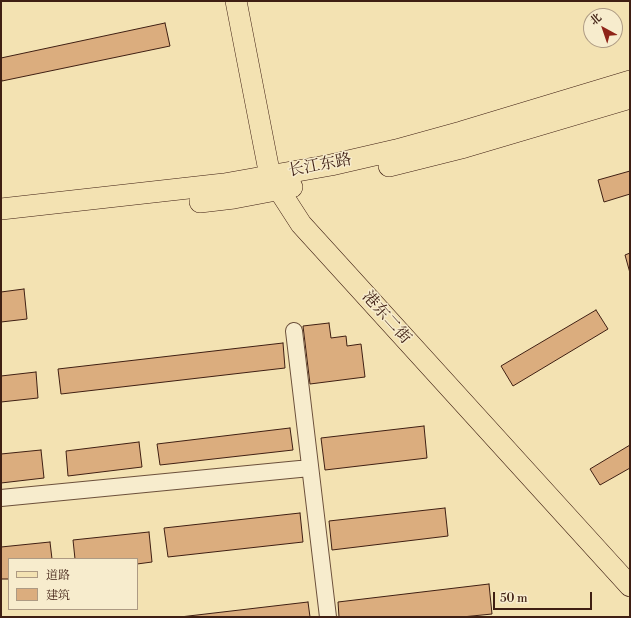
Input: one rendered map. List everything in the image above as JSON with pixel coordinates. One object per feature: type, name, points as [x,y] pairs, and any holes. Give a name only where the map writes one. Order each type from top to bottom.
[{"type":"main road","name":"港东二街","points":[[236,1],[274,183],[301,224],[630,586]]},
{"type":"main road","name":"长江东路","points":[[1,224],[234,198],[274,183],[332,165],[396,150],[461,132],[630,82]]},
{"type":"main road","name":"长江东路","points":[[1,209],[224,184],[274,183],[342,177],[458,149],[630,98]]},
{"type":"street","points":[[294,331],[328,617]]},
{"type":"street","points":[[1,498],[310,468]]},
{"type":"building","points":[[165,23],[170,46],[2,81],[1,58]]},
{"type":"building","points":[[630,171],[630,194],[604,202],[598,180]]},
{"type":"building","points":[[630,253],[630,273],[625,255]]},
{"type":"building","points":[[24,289],[27,319],[1,322],[1,292]]},
{"type":"building","points":[[596,310],[608,329],[513,386],[501,366]]},
{"type":"building","points":[[329,323],[331,338],[346,336],[347,346],[361,344],[365,377],[310,384],[303,326]]},
{"type":"building","points":[[283,343],[285,368],[61,394],[58,369]]},
{"type":"building","points":[[36,372],[38,398],[1,402],[1,376]]},
{"type":"building","points":[[424,426],[427,458],[325,470],[321,438]]},
{"type":"building","points":[[290,428],[293,450],[160,465],[157,444]]},
{"type":"building","points":[[139,442],[142,467],[68,476],[66,451]]},
{"type":"building","points":[[630,445],[630,468],[600,485],[590,469]]},
{"type":"building","points":[[41,450],[44,478],[1,483],[1,454]]},
{"type":"building","points":[[445,508],[448,536],[332,550],[329,521]]},
{"type":"building","points":[[300,513],[303,542],[168,557],[164,528]]},
{"type":"building","points":[[149,532],[152,562],[138,564],[138,558],[75,558],[73,540]]},
{"type":"building","points":[[50,542],[52,558],[8,558],[8,579],[1,579],[1,547]]},
{"type":"building","points":[[489,584],[492,614],[462,617],[339,617],[338,602]]},
{"type":"building","points":[[308,602],[310,617],[180,617]]}]
